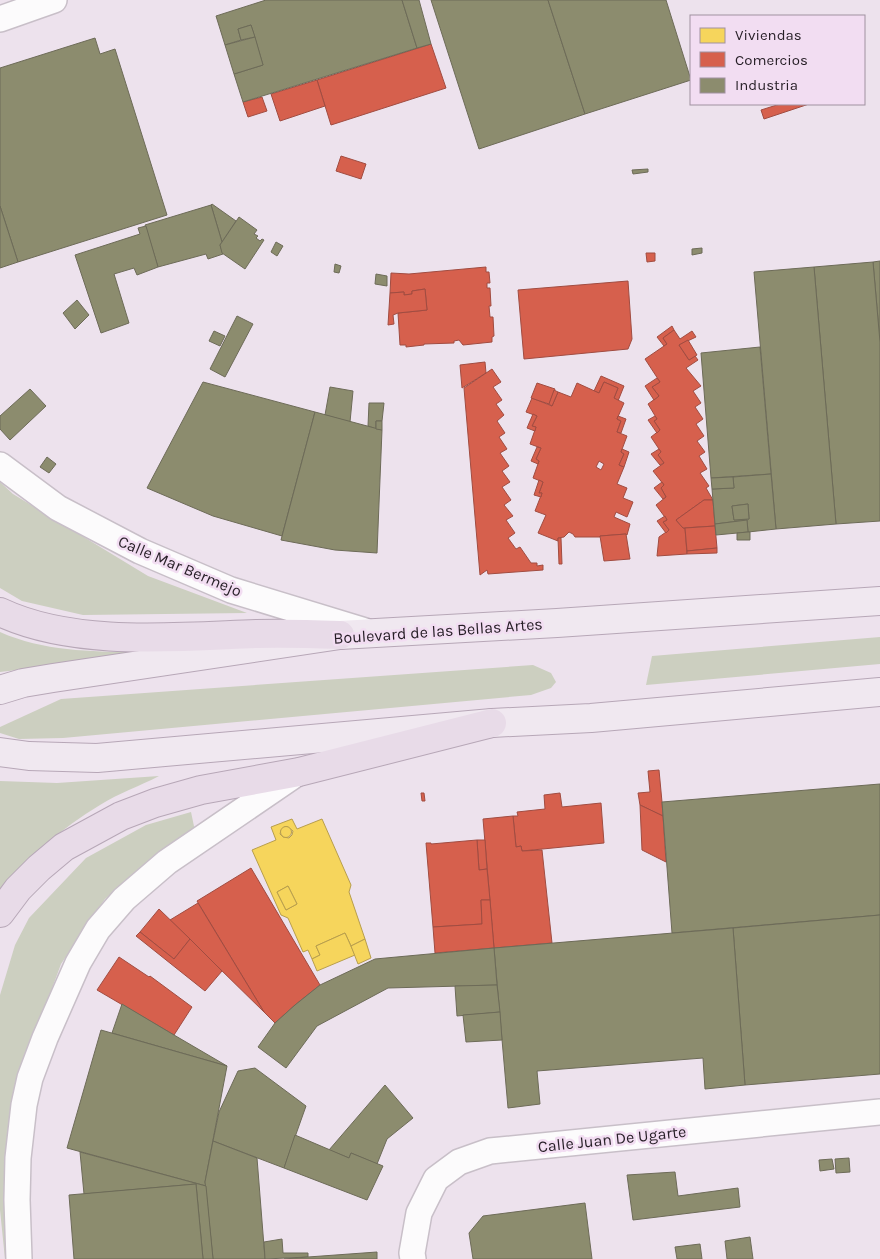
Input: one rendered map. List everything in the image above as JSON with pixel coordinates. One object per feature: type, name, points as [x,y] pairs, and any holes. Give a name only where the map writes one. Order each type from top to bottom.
[{"type":"highway","points":[[0,612],[50,629],[106,637],[258,634],[340,636]]},
{"type":"highway","points":[[0,913],[18,889],[64,847],[121,816],[156,803],[201,790],[299,772],[492,723]]},
{"type":"main road","name":"Boulevard de las Bellas Artes","points":[[0,690],[23,683],[53,678],[340,636],[880,600]]},
{"type":"main road","points":[[0,752],[29,756],[97,758],[492,723],[591,718],[880,692]]},
{"type":"street","points":[[0,19],[54,0]]},
{"type":"street","name":"Calle Mar Bermejo","points":[[0,465],[58,508],[140,551],[231,590],[374,634]]},
{"type":"street","points":[[19,1259],[16,1200],[24,1105],[30,1078],[45,1038],[78,963],[98,929],[124,899],[167,862],[299,772]]},
{"type":"street","name":"Calle Juan De Ugarte","points":[[413,1259],[412,1253],[419,1213],[436,1179],[459,1162],[490,1151],[880,1112]]},
{"type":"shaded area","points":[[0,482],[13,494],[148,576],[247,613],[83,615],[22,601],[0,588]]},
{"type":"shaded area","points":[[0,632],[21,640],[63,649],[106,652],[172,652],[0,672]]},
{"type":"shaded area","points":[[880,637],[880,664],[646,685],[652,656]]},
{"type":"shaded area","points":[[533,665],[551,673],[556,682],[551,688],[531,695],[63,738],[19,739],[0,733],[0,727],[61,699]]},
{"type":"shaded area","points":[[159,776],[107,801],[72,823],[34,855],[0,893],[0,781],[57,783]]},
{"type":"shaded area","points":[[191,812],[195,831],[154,857],[105,899],[61,964],[29,1051],[12,1259],[5,1259],[0,1210],[0,995],[15,945],[29,918],[86,858],[146,825]]},
{"type":"building: Viviendas","points":[[292,819],[297,829],[322,819],[351,885],[349,892],[365,939],[351,946],[345,933],[316,946],[320,955],[312,959],[308,950],[303,952],[288,918],[281,915],[252,850],[276,840],[271,827]],"holes":[[[284,827],[288,827],[293,831],[289,838],[283,837],[280,834]],[[288,886],[297,904],[286,910],[277,892]]]},
{"type":"building: Viviendas","points":[[286,826],[292,832],[286,838],[280,832]]},
{"type":"building: Viviendas","points":[[288,886],[297,904],[286,910],[277,892]]},
{"type":"building: Viviendas","points":[[345,933],[355,955],[317,971],[312,959],[320,955],[316,946]]},
{"type":"building: Viviendas","points":[[365,939],[371,958],[358,964],[351,946]]},
{"type":"building: Comercios","points":[[431,44],[446,88],[331,125],[317,80]]},
{"type":"building: Comercios","points":[[317,80],[325,106],[280,121],[271,94]]},
{"type":"building: Comercios","points":[[262,97],[267,111],[248,117],[243,102]]},
{"type":"building: Comercios","points":[[777,105],[806,105],[764,119],[761,110]]},
{"type":"building: Comercios","points":[[341,156],[366,164],[361,179],[336,171]]},
{"type":"building: Comercios","points":[[646,253],[655,253],[655,261],[647,262]]},
{"type":"building: Comercios","points":[[486,267],[486,272],[489,272],[490,283],[487,283],[487,288],[490,288],[490,317],[493,317],[494,336],[492,337],[492,342],[463,345],[459,340],[454,341],[454,343],[406,347],[406,345],[400,345],[398,313],[427,310],[425,289],[412,291],[412,294],[404,295],[404,292],[390,293],[391,273],[409,274]]},
{"type":"building: Comercios","points":[[628,281],[632,339],[628,349],[524,359],[518,290]]},
{"type":"building: Comercios","points":[[425,289],[427,310],[398,313],[393,315],[394,324],[388,325],[390,293],[404,292],[404,295],[412,294],[412,291]]},
{"type":"building: Comercios","points":[[672,326],[674,330],[663,338],[667,344],[664,346],[657,337]]},
{"type":"building: Comercios","points":[[674,330],[680,339],[692,331],[696,337],[679,345],[689,360],[695,356],[698,360],[686,368],[701,386],[693,391],[701,403],[695,407],[703,419],[696,424],[704,436],[697,441],[705,452],[699,456],[707,469],[700,473],[709,486],[706,488],[713,500],[704,500],[676,520],[685,528],[687,554],[657,556],[659,537],[669,530],[663,522],[667,520],[656,505],[666,497],[661,488],[664,485],[653,471],[664,463],[658,455],[661,452],[651,437],[660,430],[654,421],[657,419],[648,404],[659,396],[652,387],[660,382],[645,359],[667,344],[663,338]]},
{"type":"building: Comercios","points":[[688,340],[697,355],[689,360],[679,345]]},
{"type":"building: Comercios","points":[[485,362],[486,373],[462,388],[460,365]]},
{"type":"building: Comercios","points":[[492,369],[501,382],[493,387],[502,400],[496,404],[504,415],[497,421],[505,433],[499,437],[507,449],[500,453],[509,466],[502,471],[510,482],[502,487],[511,500],[504,505],[513,516],[506,520],[515,533],[508,538],[516,549],[520,547],[531,563],[537,563],[537,566],[543,565],[543,570],[488,574],[487,570],[480,575],[464,388]]},
{"type":"building: Comercios","points":[[601,376],[624,386],[618,401],[614,398],[618,388],[604,382],[599,393],[594,391]]},
{"type":"building: Comercios","points":[[657,378],[660,382],[652,387],[659,396],[654,400],[645,386]]},
{"type":"building: Comercios","points":[[604,382],[618,388],[614,398],[624,403],[617,419],[621,421],[617,432],[627,436],[621,452],[624,454],[619,465],[624,467],[617,484],[627,488],[623,498],[633,502],[627,517],[616,512],[614,517],[630,524],[627,535],[575,537],[569,532],[564,537],[558,538],[558,541],[538,533],[546,515],[535,511],[542,493],[539,493],[543,482],[533,478],[539,461],[536,459],[541,448],[530,444],[536,427],[532,426],[537,416],[526,412],[532,398],[552,406],[558,392],[571,397],[577,383],[599,393]],"holes":[[[599,461],[604,464],[601,470],[596,467]]]},
{"type":"building: Comercios","points":[[537,383],[555,389],[549,404],[531,398]]},
{"type":"building: Comercios","points":[[554,390],[558,392],[552,406],[549,404]]},
{"type":"building: Comercios","points":[[533,414],[537,416],[532,426],[536,427],[535,431],[527,428]]},
{"type":"building: Comercios","points":[[618,416],[626,419],[621,433],[617,432],[621,421],[617,419]]},
{"type":"building: Comercios","points":[[655,416],[657,419],[654,421],[660,430],[657,433],[648,420]]},
{"type":"building: Comercios","points":[[537,447],[541,448],[536,459],[539,461],[538,464],[531,461]]},
{"type":"building: Comercios","points":[[622,449],[629,452],[624,467],[619,465],[624,454],[621,452]]},
{"type":"building: Comercios","points":[[659,449],[661,452],[658,455],[664,463],[660,465],[651,454]]},
{"type":"building: Comercios","points":[[539,480],[543,482],[539,493],[542,493],[541,497],[534,495]]},
{"type":"building: Comercios","points":[[662,482],[664,485],[661,488],[666,497],[663,499],[654,488]]},
{"type":"building: Comercios","points":[[704,500],[713,500],[715,526],[683,528],[676,520]]},
{"type":"building: Comercios","points":[[665,516],[667,520],[663,522],[669,530],[666,533],[657,521]]},
{"type":"building: Comercios","points":[[715,526],[717,548],[687,551],[685,528]]},
{"type":"building: Comercios","points":[[626,534],[630,559],[604,561],[600,536]]},
{"type":"building: Comercios","points":[[558,538],[561,538],[562,564],[559,564]]},
{"type":"building: Comercios","points":[[717,548],[717,553],[687,554],[687,551]]},
{"type":"building: Comercios","points":[[659,770],[663,816],[640,805],[638,793],[650,792],[648,771]]},
{"type":"building: Comercios","points":[[421,793],[424,793],[425,801],[422,801]]},
{"type":"building: Comercios","points":[[560,793],[562,807],[601,803],[604,843],[522,851],[521,846],[516,847],[513,816],[518,816],[517,812],[545,809],[544,795]]},
{"type":"building: Comercios","points":[[640,805],[663,816],[666,862],[642,850]]},
{"type":"building: Comercios","points":[[513,816],[516,847],[521,846],[522,851],[542,850],[552,943],[494,948],[483,819]]},
{"type":"building: Comercios","points":[[477,840],[485,840],[487,869],[479,870]]},
{"type":"building: Comercios","points":[[477,840],[479,870],[487,869],[490,900],[481,900],[482,924],[433,927],[426,843]]},
{"type":"building: Comercios","points":[[251,868],[320,985],[275,1023],[264,1012],[197,901]]},
{"type":"building: Comercios","points":[[481,900],[490,900],[494,948],[435,953],[433,927],[482,924]]},
{"type":"building: Comercios","points":[[198,903],[264,1012],[170,920]]},
{"type":"building: Comercios","points":[[159,909],[190,939],[174,959],[140,932]]},
{"type":"building: Comercios","points":[[140,932],[174,959],[190,939],[222,971],[205,991],[136,936]]},
{"type":"building: Comercios","points":[[119,957],[150,976],[192,1007],[174,1035],[97,990]]},
{"type":"building: Industria","points":[[266,0],[402,0],[417,48],[243,102],[234,74],[263,65],[251,25],[238,29],[241,40],[225,45],[216,16]]},
{"type":"building: Industria","points":[[402,0],[419,0],[431,44],[417,48]]},
{"type":"building: Industria","points":[[431,0],[548,0],[585,114],[479,149]]},
{"type":"building: Industria","points":[[548,0],[666,0],[690,80],[585,114]]},
{"type":"building: Industria","points":[[251,25],[255,37],[241,40],[238,29]]},
{"type":"building: Industria","points":[[255,37],[263,65],[234,74],[225,45]]},
{"type":"building: Industria","points":[[95,38],[100,54],[115,49],[167,215],[18,262],[0,206],[0,68]]},
{"type":"building: Industria","points":[[648,169],[648,172],[633,174],[632,170]]},
{"type":"building: Industria","points":[[211,205],[236,221],[222,242]]},
{"type":"building: Industria","points":[[211,205],[222,242],[220,245],[223,254],[208,259],[206,254],[158,267],[145,225]]},
{"type":"building: Industria","points":[[0,206],[18,262],[0,268]]},
{"type":"building: Industria","points":[[239,217],[257,230],[254,234],[258,236],[256,238],[260,241],[264,240],[245,269],[222,253],[220,245]]},
{"type":"building: Industria","points":[[146,226],[158,267],[137,275],[134,268],[114,274],[129,323],[101,333],[75,255],[140,234],[138,228]]},
{"type":"building: Industria","points":[[276,242],[283,246],[277,256],[271,252]]},
{"type":"building: Industria","points":[[702,248],[702,253],[692,255],[692,249]]},
{"type":"building: Industria","points":[[880,261],[880,342],[873,262]]},
{"type":"building: Industria","points":[[873,262],[880,342],[880,521],[836,524],[814,267]]},
{"type":"building: Industria","points":[[335,264],[341,266],[339,273],[334,272]]},
{"type":"building: Industria","points":[[814,267],[836,524],[776,529],[754,272]]},
{"type":"building: Industria","points":[[376,274],[387,276],[387,286],[375,284]]},
{"type":"building: Industria","points":[[77,300],[89,315],[75,329],[63,313]]},
{"type":"building: Industria","points":[[237,316],[253,324],[225,377],[210,369]]},
{"type":"building: Industria","points":[[214,331],[225,336],[220,346],[209,341]]},
{"type":"building: Industria","points":[[760,347],[771,474],[711,478],[701,353]]},
{"type":"building: Industria","points":[[203,382],[315,412],[282,536],[213,516],[147,488]]},
{"type":"building: Industria","points":[[330,387],[353,391],[350,422],[325,415]]},
{"type":"building: Industria","points":[[30,389],[46,406],[10,440],[0,429],[0,416]]},
{"type":"building: Industria","points":[[369,403],[384,403],[382,421],[376,421],[376,429],[368,426]]},
{"type":"building: Industria","points":[[315,412],[382,430],[377,553],[335,550],[281,540]]},
{"type":"building: Industria","points":[[376,421],[382,421],[382,430],[376,429]]},
{"type":"building: Industria","points":[[47,457],[56,464],[49,473],[40,467]]},
{"type":"building: Industria","points":[[771,474],[776,529],[748,532],[747,520],[715,524],[712,489],[734,488],[733,477]],"holes":[[[748,504],[749,519],[734,520],[732,506]]]},
{"type":"building: Industria","points":[[733,477],[734,488],[712,489],[711,478]]},
{"type":"building: Industria","points":[[748,504],[749,519],[734,520],[732,506]]},
{"type":"building: Industria","points":[[747,520],[748,532],[716,535],[715,524]]},
{"type":"building: Industria","points":[[750,532],[750,540],[737,540],[737,533]]},
{"type":"building: Industria","points":[[880,784],[880,915],[672,933],[662,802]]},
{"type":"building: Industria","points":[[880,915],[880,1074],[745,1085],[733,928]]},
{"type":"building: Industria","points":[[733,928],[745,1085],[705,1089],[703,1058],[537,1071],[540,1104],[508,1108],[494,948]]},
{"type":"building: Industria","points":[[494,948],[497,985],[388,988],[317,1026],[286,1068],[258,1047],[275,1023],[320,985],[375,959]]},
{"type":"building: Industria","points":[[497,985],[500,1012],[457,1016],[455,986]]},
{"type":"building: Industria","points":[[122,1004],[174,1035],[227,1066],[112,1033]]},
{"type":"building: Industria","points":[[500,1012],[502,1040],[466,1042],[463,1015]]},
{"type":"building: Industria","points":[[101,1030],[227,1066],[205,1182],[206,1186],[67,1148]]},
{"type":"building: Industria","points":[[255,1068],[306,1106],[284,1168],[213,1141],[219,1112],[238,1071]]},
{"type":"building: Industria","points":[[385,1085],[413,1118],[387,1139],[377,1164],[351,1153],[349,1158],[329,1150]]},
{"type":"building: Industria","points":[[295,1135],[349,1158],[351,1153],[383,1166],[367,1200],[284,1168]]},
{"type":"building: Industria","points":[[213,1141],[257,1158],[265,1259],[213,1259],[205,1182]]},
{"type":"building: Industria","points":[[80,1152],[206,1186],[213,1259],[203,1259],[196,1184],[84,1194]]},
{"type":"building: Industria","points":[[849,1158],[850,1172],[836,1173],[835,1159]]},
{"type":"building: Industria","points":[[832,1159],[834,1169],[820,1171],[819,1160]]},
{"type":"building: Industria","points":[[675,1172],[678,1196],[738,1188],[740,1207],[633,1220],[627,1175]]},
{"type":"building: Industria","points":[[196,1184],[203,1259],[74,1259],[69,1195]]},
{"type":"building: Industria","points":[[585,1203],[592,1259],[473,1259],[469,1233],[483,1216]]},
{"type":"building: Industria","points":[[750,1237],[753,1259],[727,1259],[725,1241]]},
{"type":"building: Industria","points":[[282,1239],[283,1253],[308,1253],[308,1257],[265,1259],[264,1242]]},
{"type":"building: Industria","points":[[700,1244],[702,1259],[677,1259],[675,1247]]},
{"type":"building: Industria","points":[[377,1252],[377,1259],[284,1259],[308,1257]]}]
